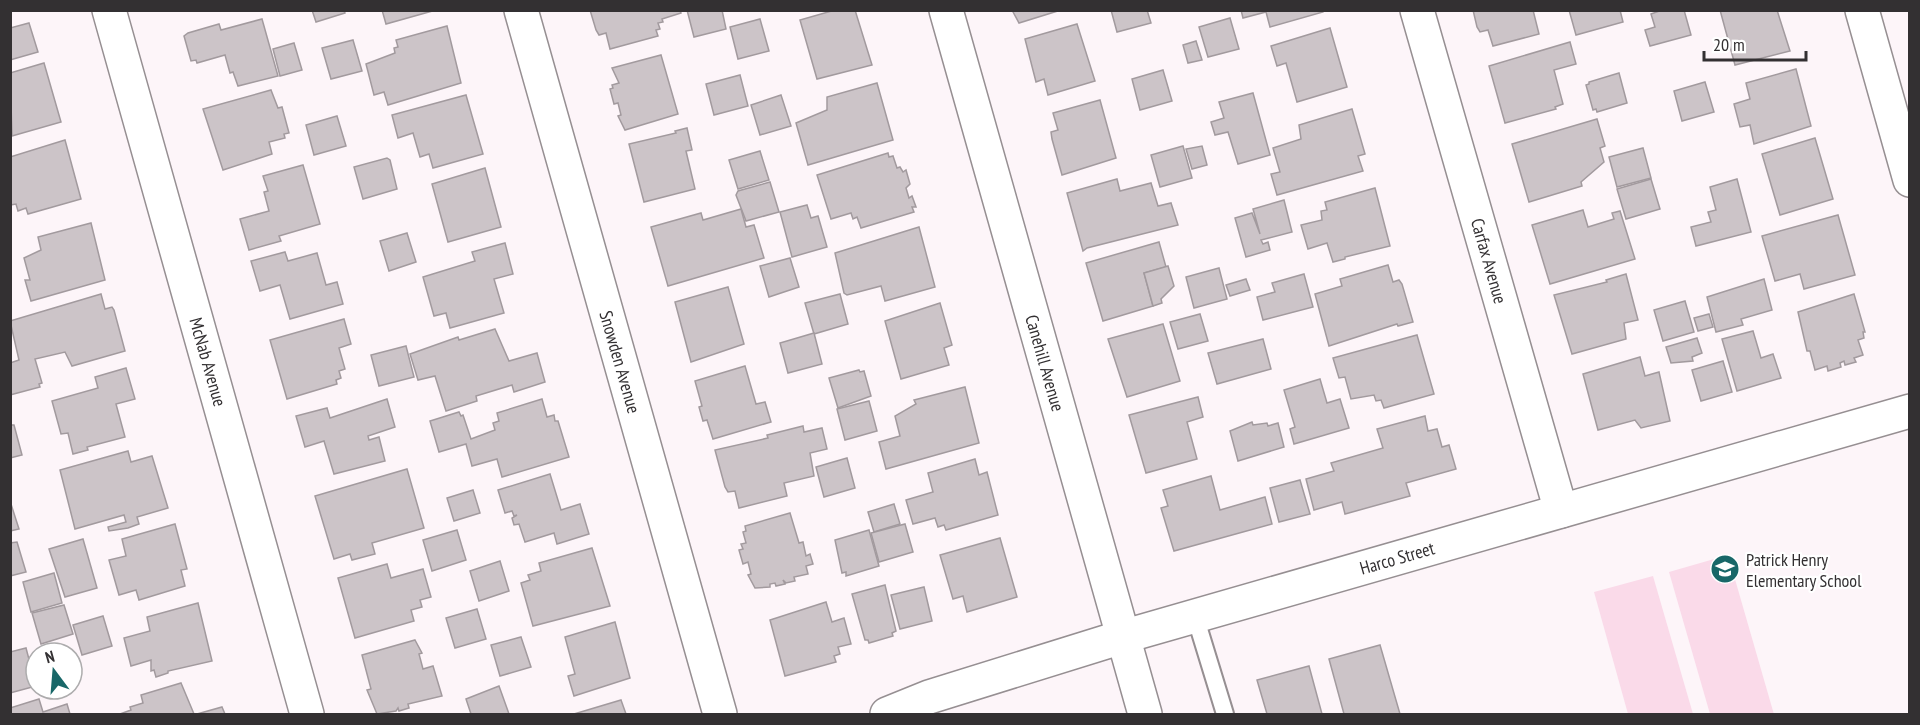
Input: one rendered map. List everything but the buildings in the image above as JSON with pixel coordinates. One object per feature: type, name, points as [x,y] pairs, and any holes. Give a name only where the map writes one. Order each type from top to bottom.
[{"type":"street","name":"McNab Avenue","points":[[109,10],[307,714]]},
{"type":"street","name":"Snowden Avenue","points":[[521,10],[720,714]]},
{"type":"street","name":"Canehill Avenue","points":[[946,10],[1145,714]]},
{"type":"street","name":"Carfax Avenue","points":[[1418,10],[1561,511]]},
{"type":"street","points":[[1862,10],[1910,180]]},
{"type":"street","name":"Harco Street","points":[[887,714],[929,697],[1122,637],[1910,411]]},
{"type":"lane","points":[[1195,616],[1225,714]]},
{"type":"shaded area","points":[[1728,555],[1774,714],[1710,714],[1669,572]]},
{"type":"shaded area","points":[[1653,576],[1693,714],[1628,714],[1594,592]]},
{"type":"place","name":"Patrick Henry Elementary School","points":[[1725,569]]}]
